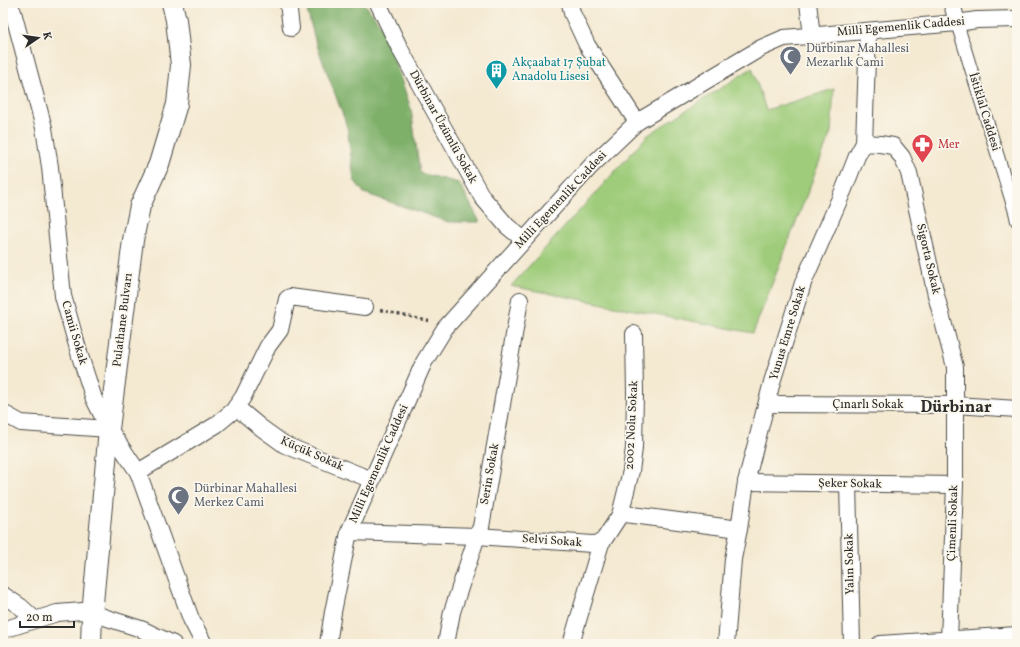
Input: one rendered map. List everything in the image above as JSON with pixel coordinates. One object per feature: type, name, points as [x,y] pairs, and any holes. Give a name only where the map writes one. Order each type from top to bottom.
[{"type":"street","name":"Camii Sokak","points":[[8,3],[13,12],[44,128],[50,167],[63,296],[80,356],[94,399],[109,430],[138,472],[191,619],[204,644]]},
{"type":"street","name":"Pulathane Bulvarı","points":[[91,644],[92,614],[109,430],[133,240],[140,206],[159,164],[177,104],[181,65],[176,20],[172,3]]},
{"type":"street","points":[[288,3],[291,28]]},
{"type":"street","name":"Dürbinar Üzümlü Sokak","points":[[378,3],[400,49],[482,197],[507,226],[524,240]]},
{"type":"street","points":[[570,3],[572,13],[587,45],[637,122]]},
{"type":"street","points":[[808,3],[812,36]]},
{"type":"street","name":"İstiklal Caddesi","points":[[952,3],[1016,216]]},
{"type":"street","name":"Milli Egemenlik Caddesi","points":[[328,644],[349,532],[424,362],[448,325],[591,166],[637,122],[761,48],[784,38],[977,20],[1017,19]]},
{"type":"street","name":"Yunus Emre Sokak","points":[[726,644],[734,559],[746,482],[772,382],[803,284],[857,156],[864,143],[868,31]]},
{"type":"street","name":"Sigorta Sokak","points":[[864,143],[893,146],[902,157],[909,172],[936,295],[955,367],[955,406]]},
{"type":"street","points":[[1016,216],[1017,191]]},
{"type":"street","points":[[138,472],[216,425],[233,411],[243,397],[268,346],[280,330],[287,299],[290,297],[366,307]]},
{"type":"street","name":"Serin Sokak","points":[[446,644],[452,612],[476,536],[481,527],[520,300]]},
{"type":"street","name":"2002 Nolu Sokak","points":[[620,515],[631,471],[634,448],[634,334]]},
{"type":"street","name":"Çınarlı Sokak","points":[[767,404],[955,406],[1017,409]]},
{"type":"street","name":"Çimenli Sokak","points":[[949,640],[955,406]]},
{"type":"street","name":"Küçük Sokak","points":[[236,407],[285,445],[372,480]]},
{"type":"street","points":[[3,413],[22,423],[109,430]]},
{"type":"street","name":"Şeker Sokak","points":[[746,482],[954,485]]},
{"type":"street","name":"Yalın Sokak","points":[[848,484],[852,644]]},
{"type":"street","points":[[572,643],[601,543],[606,538],[620,515],[625,514],[739,529]]},
{"type":"street","name":"Selvi Sokak","points":[[349,532],[476,536],[592,544],[601,543]]},
{"type":"street","points":[[3,594],[34,619]]},
{"type":"street","points":[[3,630],[57,613],[83,612],[141,629],[173,644]]},
{"type":"street","points":[[880,644],[1017,636]]},
{"type":"path","points":[[366,307],[448,325]]},
{"type":"green space","points":[[305,3],[364,3],[384,29],[411,109],[420,173],[459,183],[480,222],[448,222],[364,193],[354,180],[347,126],[316,43]]},
{"type":"green space","points":[[752,68],[766,110],[834,89],[831,132],[753,333],[511,286],[648,135]]},
{"type":"place","name":"Dürbinar Mahallesi Mezarlık Cami","points":[[791,76]]},
{"type":"place","name":"Akçaabat 17 Şubat Anadolu Lisesi","points":[[496,90]]},
{"type":"place","name":"Mer","points":[[922,164]]},
{"type":"place","name":"Dürbinar Mahallesi Merkez Cami","points":[[178,516]]},
{"type":"district","name":"Dürbinar","points":[[956,408]]}]
